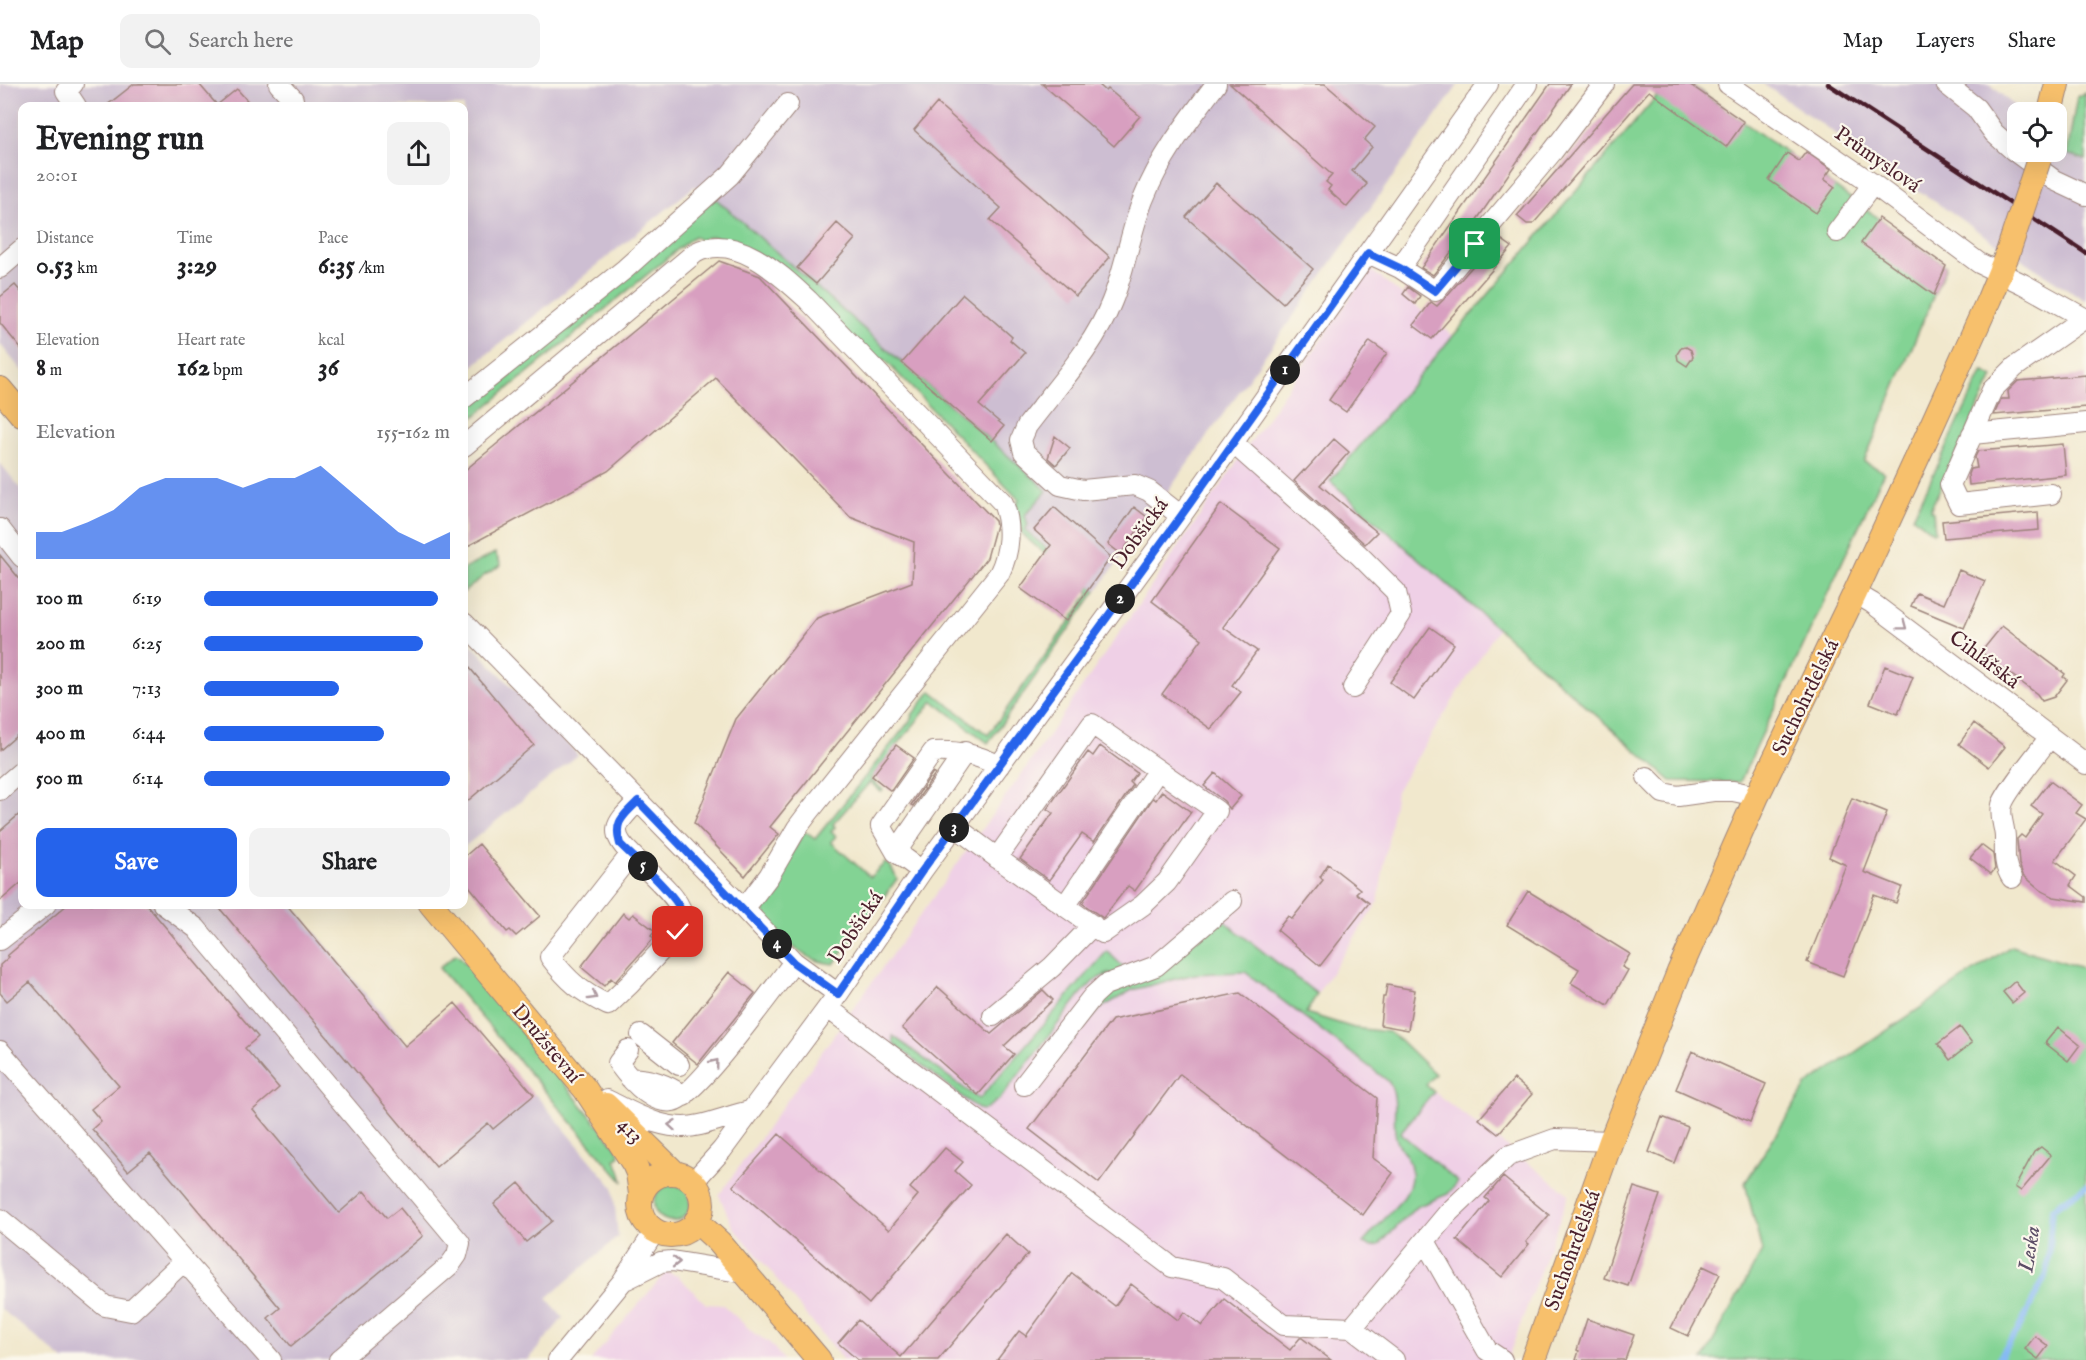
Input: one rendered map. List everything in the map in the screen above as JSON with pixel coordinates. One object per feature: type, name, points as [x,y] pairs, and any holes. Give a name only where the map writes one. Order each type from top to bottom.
[{"type":"main road","points":[[2052,102],[2057,84]]},
{"type":"main road","name":"Suchohrdelská","points":[[1533,1360],[1611,1141],[1679,972],[1757,796],[1855,593],[2003,265],[2038,162]]},
{"type":"main road","points":[[0,389],[18,410]]},
{"type":"main road","name":"Družstevní","points":[[435,909],[585,1089],[634,1164],[638,1173],[641,1194]]},
{"type":"main road","name":"413","points":[[585,1089],[619,1117],[684,1178]]},
{"type":"main road","points":[[664,1173],[684,1178],[699,1191],[700,1212],[696,1221],[682,1232],[664,1234],[655,1231],[642,1215],[641,1194],[646,1185],[664,1173]]},
{"type":"main road","points":[[696,1221],[719,1242],[819,1360]]},
{"type":"street","points":[[73,102],[66,91],[74,84]]},
{"type":"street","points":[[279,84],[293,99],[293,102]]},
{"type":"street","points":[[1181,516],[1149,491],[1135,485],[1083,490],[1060,484],[1024,452],[1021,440],[1027,426],[1095,337],[1112,302],[1142,202],[1150,183],[1173,140],[1215,84]]},
{"type":"street","name":"Dobšická","points":[[684,1178],[722,1150],[833,1001],[922,871],[1181,516],[1488,84]]},
{"type":"street","points":[[1400,268],[1527,84]]},
{"type":"street","points":[[1368,253],[1400,268],[1435,291],[1553,151],[1604,84]]},
{"type":"street","name":"Průmyslová","points":[[1728,84],[1873,184],[1979,263],[2003,265],[2023,284],[2085,318]]},
{"type":"street","points":[[1946,84],[1976,108],[1994,133],[2013,150],[2054,180],[2086,195]]},
{"type":"street","points":[[468,395],[625,269],[730,175],[788,104]]},
{"type":"street","points":[[1837,232],[1873,184]]},
{"type":"street","points":[[468,443],[695,253],[707,248],[726,247],[759,260],[778,272],[808,300],[1003,504],[1009,540],[1007,554],[999,574],[809,812],[793,834],[769,876],[744,909]]},
{"type":"street","points":[[0,268],[18,252]]},
{"type":"street","points":[[2051,494],[1959,504],[1950,485],[1992,390],[2015,368],[2085,318]]},
{"type":"street","points":[[1972,434],[2086,423]]},
{"type":"street","points":[[1233,443],[1359,555],[1396,592],[1401,614],[1353,688]]},
{"type":"street","points":[[0,529],[18,551]]},
{"type":"street","name":"Cihlářská","points":[[1855,593],[1872,603],[2086,764]]},
{"type":"street","points":[[468,628],[833,1001],[1172,1267],[1223,1278],[1284,1325],[1352,1328],[1394,1360]]},
{"type":"street","points":[[955,826],[997,858],[1104,933],[1143,905],[1167,882],[1217,811],[1092,724],[997,858]]},
{"type":"street","points":[[2012,878],[2008,873],[2005,860],[2001,807],[2007,795],[2050,737]]},
{"type":"street","points":[[922,871],[889,840],[879,810],[916,754],[950,752],[983,757],[999,766]]},
{"type":"street","points":[[889,840],[950,752]]},
{"type":"street","points":[[1065,906],[1158,770]]},
{"type":"street","points":[[0,790],[18,774]]},
{"type":"street","points":[[1647,777],[1663,793],[1678,796],[1713,790],[1757,796]]},
{"type":"street","points":[[631,854],[550,957],[566,978],[592,997],[608,1005],[678,932],[682,921],[681,911],[675,900],[631,854],[620,844],[616,832],[619,822],[638,801]]},
{"type":"street","points":[[1024,1085],[1093,996],[1105,985],[1156,966],[1232,901]]},
{"type":"street","points":[[0,940],[40,909]]},
{"type":"street","points":[[170,909],[196,928],[460,1243],[457,1255],[450,1265],[339,1360]]},
{"type":"street","points":[[993,1016],[1052,967],[1093,926]]},
{"type":"street","points":[[679,1065],[634,1043],[618,1062],[630,1078],[657,1099],[669,1102],[684,1096],[713,1065],[794,963]]},
{"type":"street","points":[[0,1051],[271,1360]]},
{"type":"street","points":[[585,1089],[647,1120],[673,1126],[700,1125],[750,1111]]},
{"type":"street","points":[[1352,1328],[1448,1213],[1508,1156],[1555,1139],[1611,1141]]},
{"type":"street","points":[[0,1219],[105,1306],[131,1311],[184,1261]]},
{"type":"street","points":[[558,1360],[622,1282],[655,1231]]},
{"type":"street","points":[[1425,1241],[1487,1350],[1502,1360]]},
{"type":"street","points":[[622,1282],[661,1262],[672,1261],[745,1273]]},
{"type":"shaded area","points":[[0,84],[1459,84],[1094,595],[1096,591],[1025,529],[1025,515],[1046,491],[992,441],[695,186],[468,370],[468,102],[18,102],[18,366],[0,344]]},
{"type":"shaded area","points":[[1763,84],[1990,84],[2010,102],[2007,102],[2007,162],[2067,162],[2067,154],[2086,161],[2086,301],[1988,238]]},
{"type":"shaded area","points":[[1370,269],[1453,336],[1330,481],[1498,629],[1396,791],[1378,902],[1317,994],[1224,921],[1136,979],[1108,952],[979,1099],[894,1036],[897,1047],[978,1109],[984,1110],[1000,1099],[1081,994],[1095,980],[1109,972],[1113,989],[1048,1068],[1101,1008],[1132,990],[1195,974],[1245,972],[1388,1081],[1394,1091],[1396,1136],[1410,1163],[1412,1174],[1404,1197],[1363,1243],[1421,1204],[1445,1196],[1458,1182],[1400,1133],[1434,1092],[1569,1194],[1507,1360],[843,1360],[732,1225],[719,1195],[1031,761]]},
{"type":"shaded area","points":[[0,463],[18,485],[18,909],[296,909],[420,1060],[428,1053],[493,1129],[535,1094],[613,1187],[618,1237],[547,1298],[563,1318],[528,1360],[64,1360],[0,1308]]},
{"type":"shaded area","points":[[468,641],[578,755],[468,844]]},
{"type":"shaded area","points":[[666,1272],[678,1276],[706,1304],[723,1305],[755,1334],[769,1342],[784,1360],[591,1360]]},
{"type":"green space","points":[[1667,84],[1690,84],[1946,266],[1864,462],[1884,472],[1740,782],[1671,781],[1330,481]]},
{"type":"green space","points":[[2085,93],[2086,160],[2067,154],[2077,96]]},
{"type":"green space","points":[[715,198],[1047,491],[1025,515],[1028,525],[1025,530],[1096,591],[988,743],[933,701],[870,779],[883,790],[881,792],[870,782],[833,824],[835,827],[831,832],[836,836],[831,842],[870,877],[885,863],[891,867],[897,879],[834,964],[814,959],[797,949],[766,919],[764,909],[767,898],[801,837],[805,832],[815,839],[913,717],[912,715],[931,691],[988,735],[1090,593],[1022,534],[1015,506],[1019,500],[884,359],[878,365],[731,242],[712,236],[699,240],[694,236],[469,421],[473,426],[468,430],[468,405]]},
{"type":"green space","points":[[1983,371],[1993,377],[1930,510],[1933,512],[1935,531],[1933,532],[1913,517]]},
{"type":"green space","points":[[495,553],[501,565],[468,589],[468,567]]},
{"type":"green space","points":[[1224,921],[1317,994],[1306,1013],[1354,1028],[1388,1032],[1400,1040],[1435,1074],[1426,1085],[1434,1092],[1400,1133],[1458,1182],[1448,1194],[1416,1207],[1379,1245],[1370,1246],[1363,1243],[1404,1197],[1411,1177],[1411,1166],[1395,1133],[1395,1103],[1392,1088],[1388,1081],[1245,972],[1195,974],[1132,990],[1101,1008],[1048,1068],[1109,973],[1095,980],[1081,994],[1000,1099],[984,1110],[978,1109],[894,1044],[893,1036],[979,1099],[1107,951],[1136,979]]},
{"type":"green space","points":[[2011,946],[2086,969],[2086,1360],[1703,1360],[1762,1251],[1745,1183],[1807,1085]]},
{"type":"green space","points":[[456,954],[616,1147],[620,1155],[615,1160],[623,1182],[439,968]]},
{"type":"green space","points":[[672,1185],[685,1190],[690,1203],[685,1216],[672,1221],[659,1216],[654,1203],[659,1190]]},
{"type":"building","points":[[134,84],[199,84],[214,102],[111,102]]},
{"type":"building","points":[[1042,84],[1098,84],[1106,91],[1108,89],[1140,116],[1114,146]]},
{"type":"building","points":[[1230,84],[1325,84],[1375,127],[1364,140],[1372,147],[1352,171],[1367,184],[1347,207],[1328,190],[1331,186],[1326,182],[1332,175]]},
{"type":"building","points":[[1550,84],[1571,84],[1476,221],[1433,275],[1421,268]]},
{"type":"building","points":[[1632,84],[1689,84],[1744,122],[1726,147],[1649,91],[1533,224],[1527,224],[1517,216]]},
{"type":"building","points":[[237,89],[248,102],[221,102]]},
{"type":"building","points":[[937,103],[1110,257],[1076,296],[990,220],[1001,208],[914,130]]},
{"type":"building","points":[[1806,152],[1831,169],[1824,179],[1835,187],[1816,213],[1769,180],[1787,153],[1799,161]]},
{"type":"building","points":[[1216,183],[1313,269],[1283,303],[1186,217]]},
{"type":"building","points":[[1879,218],[1946,266],[1934,295],[1861,243]]},
{"type":"building","points":[[837,223],[855,239],[816,284],[797,268]]},
{"type":"building","points":[[1498,237],[1512,247],[1432,339],[1413,325],[1431,302],[1437,306],[1444,299]]},
{"type":"building","points":[[719,261],[760,276],[995,521],[996,525],[987,558],[770,827],[779,834],[745,876],[694,823],[736,719],[817,618],[912,582],[914,542],[850,517],[716,378],[608,471],[468,546],[468,468]]},
{"type":"building","points":[[15,285],[18,288],[18,345],[0,323],[0,297]]},
{"type":"building","points":[[1408,287],[1420,296],[1415,304],[1403,294]]},
{"type":"building","points":[[963,294],[1012,337],[1010,340],[1025,353],[979,405],[1004,426],[992,441],[902,363]]},
{"type":"building","points":[[1370,341],[1387,353],[1346,412],[1329,400]]},
{"type":"building","points":[[1686,347],[1691,350],[1693,357],[1687,366],[1678,360],[1677,354],[1681,348]]},
{"type":"building","points":[[2086,375],[2086,407],[1994,415],[2001,399],[2009,399],[2008,391],[2018,381]]},
{"type":"building","points":[[1055,436],[1070,448],[1056,465],[1048,458]]},
{"type":"building","points":[[1334,439],[1349,452],[1320,485],[1377,532],[1365,544],[1294,481]]},
{"type":"building","points":[[2063,444],[2066,475],[1969,485],[1968,474],[1970,469],[1977,468],[1975,457],[1978,451]]},
{"type":"building","points":[[1221,504],[1280,548],[1223,627],[1257,651],[1232,685],[1241,692],[1211,729],[1162,694],[1202,639],[1152,601]]},
{"type":"building","points":[[1054,507],[1111,557],[1066,621],[1020,588],[1051,545],[1034,530]]},
{"type":"building","points":[[1134,507],[1147,517],[1121,554],[1108,544]]},
{"type":"building","points":[[2038,512],[2039,530],[1944,538],[1942,521]]},
{"type":"building","points":[[0,555],[18,577],[18,734],[0,750]]},
{"type":"building","points":[[1959,570],[1985,581],[1964,628],[1911,606],[1917,593],[1944,604]]},
{"type":"building","points":[[2002,626],[2065,674],[2063,677],[2067,680],[2054,697],[2042,701],[2037,694],[1981,652]]},
{"type":"building","points":[[1430,627],[1454,644],[1414,700],[1390,682]]},
{"type":"building","points":[[468,666],[534,745],[468,801]]},
{"type":"building","points":[[1885,666],[1913,677],[1898,714],[1870,703]]},
{"type":"building","points":[[1974,723],[2005,747],[1989,767],[1959,744]]},
{"type":"building","points":[[896,745],[914,758],[891,791],[872,776]]},
{"type":"building","points":[[1100,746],[1137,773],[1130,782],[1133,785],[1094,842],[1082,834],[1049,880],[1020,859],[1053,813],[1047,809],[1088,752],[1093,756]]},
{"type":"building","points":[[933,772],[935,774],[913,806],[911,805]]},
{"type":"building","points":[[1215,773],[1241,796],[1230,809],[1224,801],[1204,786]]},
{"type":"building","points":[[2050,781],[2082,805],[2076,813],[2086,819],[2055,860],[2076,876],[2070,885],[2086,897],[2086,902],[2054,897],[2042,891],[2023,875],[2019,864],[2017,839],[2021,835],[2025,838],[2042,814],[2031,806]]},
{"type":"building","points":[[1162,791],[1191,812],[1135,891],[1128,886],[1103,918],[1082,903],[1153,798],[1156,800]]},
{"type":"building","points":[[1852,798],[1887,812],[1864,872],[1902,887],[1896,903],[1874,895],[1843,976],[1807,962],[1846,865],[1829,857]]},
{"type":"building","points":[[18,815],[18,885],[0,901],[0,831]]},
{"type":"building","points":[[479,844],[540,916],[516,936],[510,930],[507,932],[468,885],[468,854]]},
{"type":"building","points":[[1981,845],[1993,854],[1995,869],[1991,874],[1970,858]]},
{"type":"building","points":[[1328,864],[1360,889],[1356,893],[1369,903],[1320,966],[1277,930],[1288,916],[1292,919],[1323,880],[1320,877]]},
{"type":"building","points":[[1528,891],[1630,954],[1622,967],[1628,970],[1608,1005],[1571,983],[1579,969],[1507,925]]},
{"type":"building","points":[[62,909],[150,909],[258,1037],[245,1048],[279,1088],[253,1110],[339,1213],[364,1191],[387,1218],[400,1208],[423,1236],[291,1346],[268,1318],[280,1308],[150,1153],[128,1171],[92,1129],[101,1121],[91,1109],[119,1086],[30,982],[7,1001],[0,993],[0,965],[9,957],[7,956]]},
{"type":"building","points":[[220,909],[290,909],[405,1046],[455,1003],[534,1095],[493,1129],[488,1123],[436,1167]]},
{"type":"building","points":[[623,913],[629,918],[633,914],[655,931],[651,936],[654,938],[615,982],[611,978],[604,986],[581,967]]},
{"type":"building","points":[[729,972],[755,993],[698,1064],[672,1043]]},
{"type":"building","points":[[2015,981],[2024,993],[2012,1003],[2003,992]]},
{"type":"building","points":[[1387,985],[1415,990],[1408,1030],[1380,1025],[1383,997],[1385,997]]},
{"type":"building","points":[[938,987],[991,1034],[1043,990],[1053,1000],[1004,1046],[1014,1054],[978,1095],[902,1028]]},
{"type":"building","points":[[1240,993],[1377,1098],[1373,1158],[1393,1173],[1363,1215],[1180,1074],[1099,1183],[1029,1129],[1112,1020]]},
{"type":"building","points":[[1960,1027],[1972,1043],[1950,1060],[1938,1044]]},
{"type":"building","points":[[2058,1027],[2080,1045],[2068,1061],[2045,1043]]},
{"type":"building","points":[[1692,1051],[1766,1084],[1750,1122],[1676,1089]]},
{"type":"building","points":[[1514,1079],[1532,1094],[1498,1134],[1479,1119]]},
{"type":"building","points":[[1662,1117],[1688,1127],[1674,1163],[1649,1152]]},
{"type":"building","points":[[779,1134],[889,1230],[918,1195],[910,1188],[945,1148],[963,1162],[955,1171],[971,1185],[869,1304],[733,1186]]},
{"type":"building","points":[[2041,1147],[2051,1155],[2021,1191],[2015,1187],[2034,1152]]},
{"type":"building","points":[[1503,1177],[1549,1215],[1526,1242],[1529,1244],[1502,1277],[1457,1240],[1489,1201],[1485,1198]]},
{"type":"building","points":[[519,1183],[552,1221],[526,1242],[494,1204]]},
{"type":"building","points":[[1634,1187],[1660,1195],[1628,1286],[1604,1278]]},
{"type":"building","points":[[1006,1234],[1028,1254],[938,1360],[858,1360],[838,1343],[858,1320],[901,1357]]},
{"type":"building","points":[[1703,1266],[1720,1274],[1688,1336],[1671,1328]]},
{"type":"building","points":[[1072,1273],[1115,1306],[1131,1284],[1178,1320],[1184,1312],[1202,1326],[1224,1299],[1290,1350],[1302,1338],[1331,1360],[997,1360],[1019,1331],[1026,1336]]},
{"type":"building","points":[[1587,1319],[1634,1335],[1625,1360],[1576,1360]]},
{"type":"building","points":[[2035,1336],[2048,1346],[2038,1359],[2025,1349]]},
{"type":"waterway","name":"Leska","points":[[1998,1360],[2018,1330],[2047,1273],[2052,1209],[2086,1186]]},
{"type":"railway","points":[[1828,84],[2086,253]]},
{"type":"route","points":[[678,932],[682,921],[681,911],[675,900],[620,844],[616,832],[619,822],[638,801],[794,963],[838,994],[922,871],[1181,516],[1368,253],[1400,268],[1435,291],[1475,244]]}]
